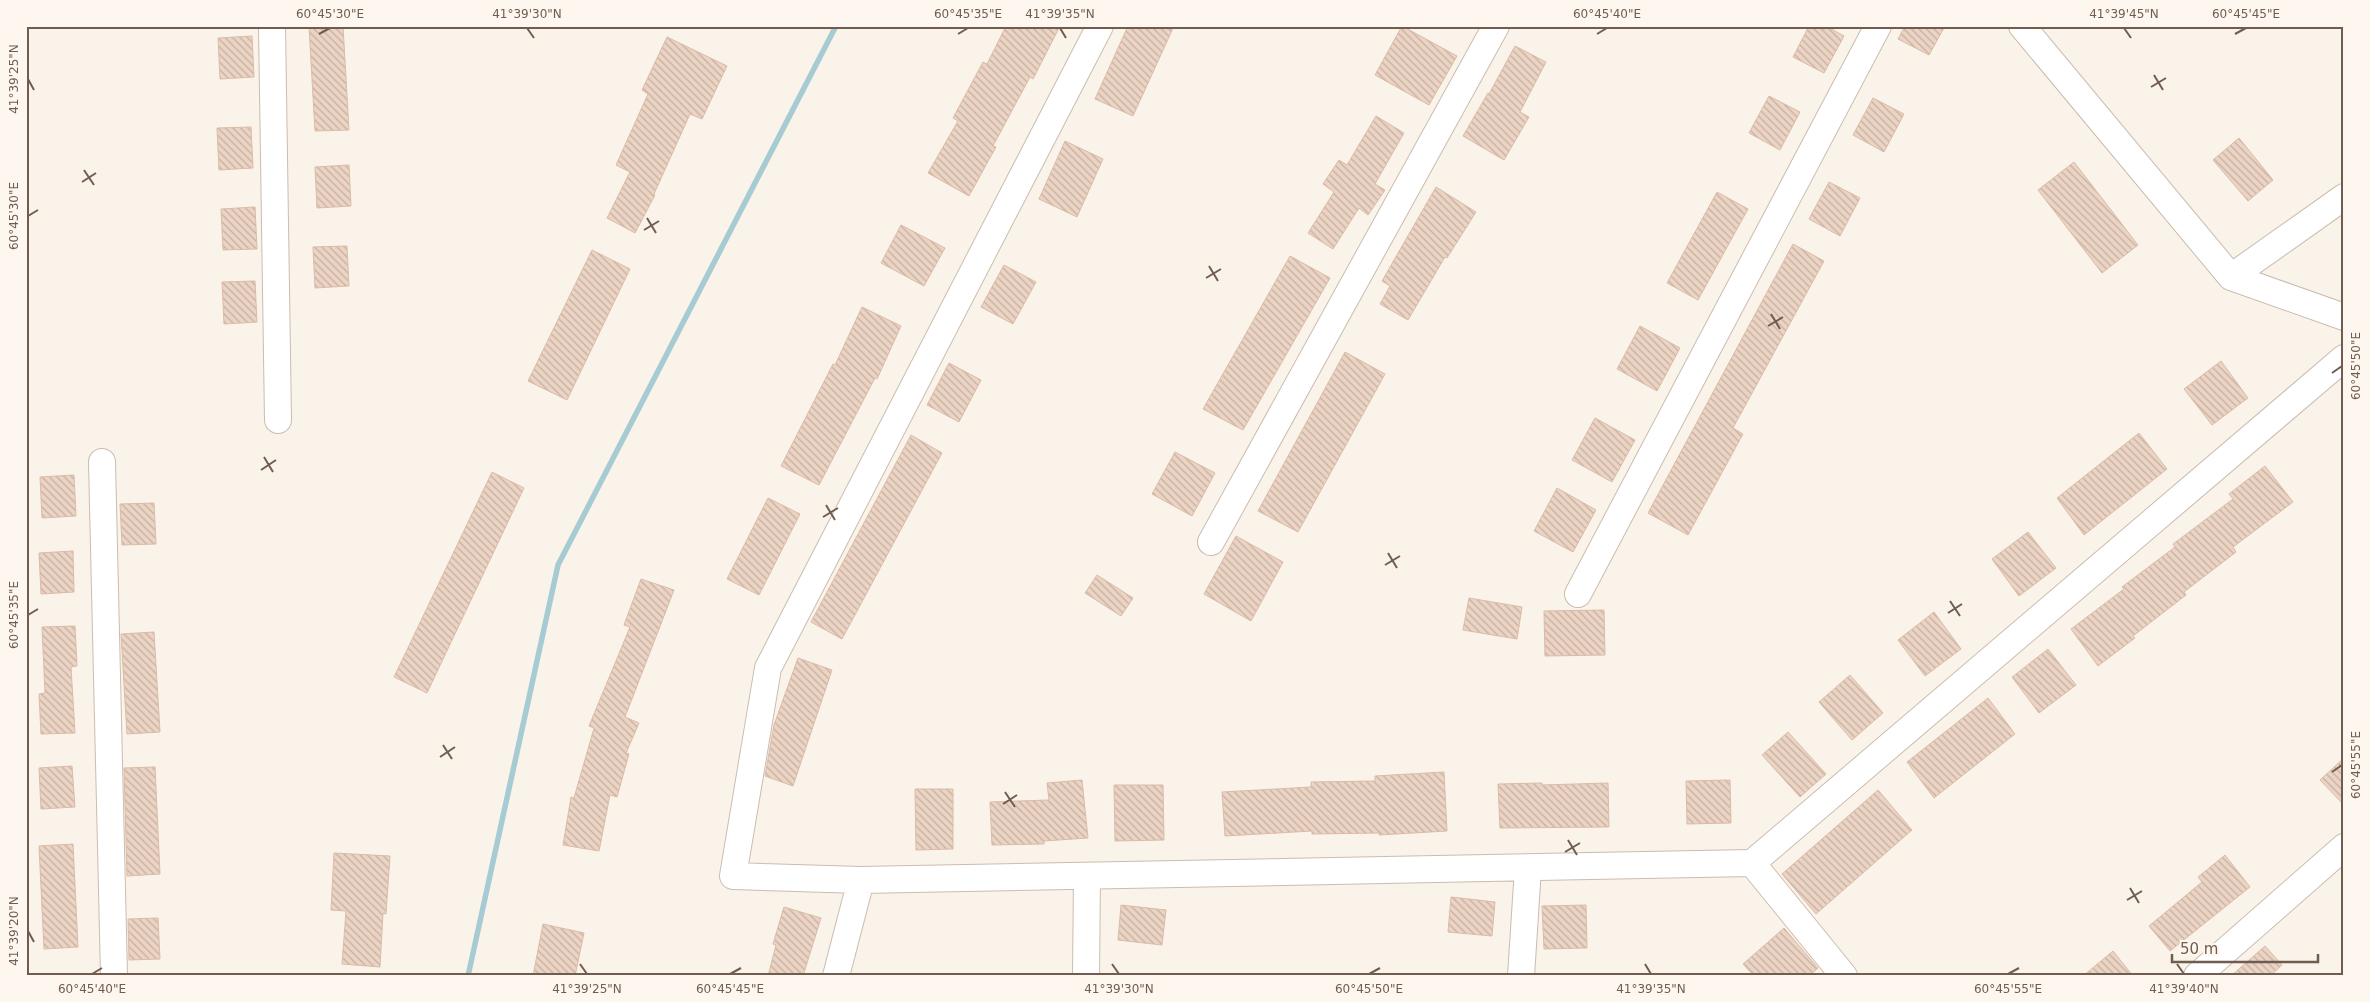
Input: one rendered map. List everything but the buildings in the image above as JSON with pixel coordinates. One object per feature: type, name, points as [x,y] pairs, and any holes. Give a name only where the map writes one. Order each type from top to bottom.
[{"type":"street","points":[[272,26],[278,420]]},
{"type":"street","points":[[1100,26],[768,668],[733,876],[861,880],[1752,864],[2344,358]]},
{"type":"street","points":[[1212,542],[1496,26]]},
{"type":"street","points":[[1578,594],[1878,26]]},
{"type":"street","points":[[2022,26],[2232,276],[2344,317]]},
{"type":"street","points":[[2232,276],[2344,197]]},
{"type":"street","points":[[102,462],[114,976]]},
{"type":"street","points":[[2197,976],[2344,847]]},
{"type":"street","points":[[1752,864],[1844,976]]},
{"type":"street","points":[[1521,976],[1528,868]]},
{"type":"street","points":[[1086,976],[1087,876]]},
{"type":"street","points":[[836,976],[861,880]]},
{"type":"waterway","points":[[468,976],[558,565],[836,26]]}]
